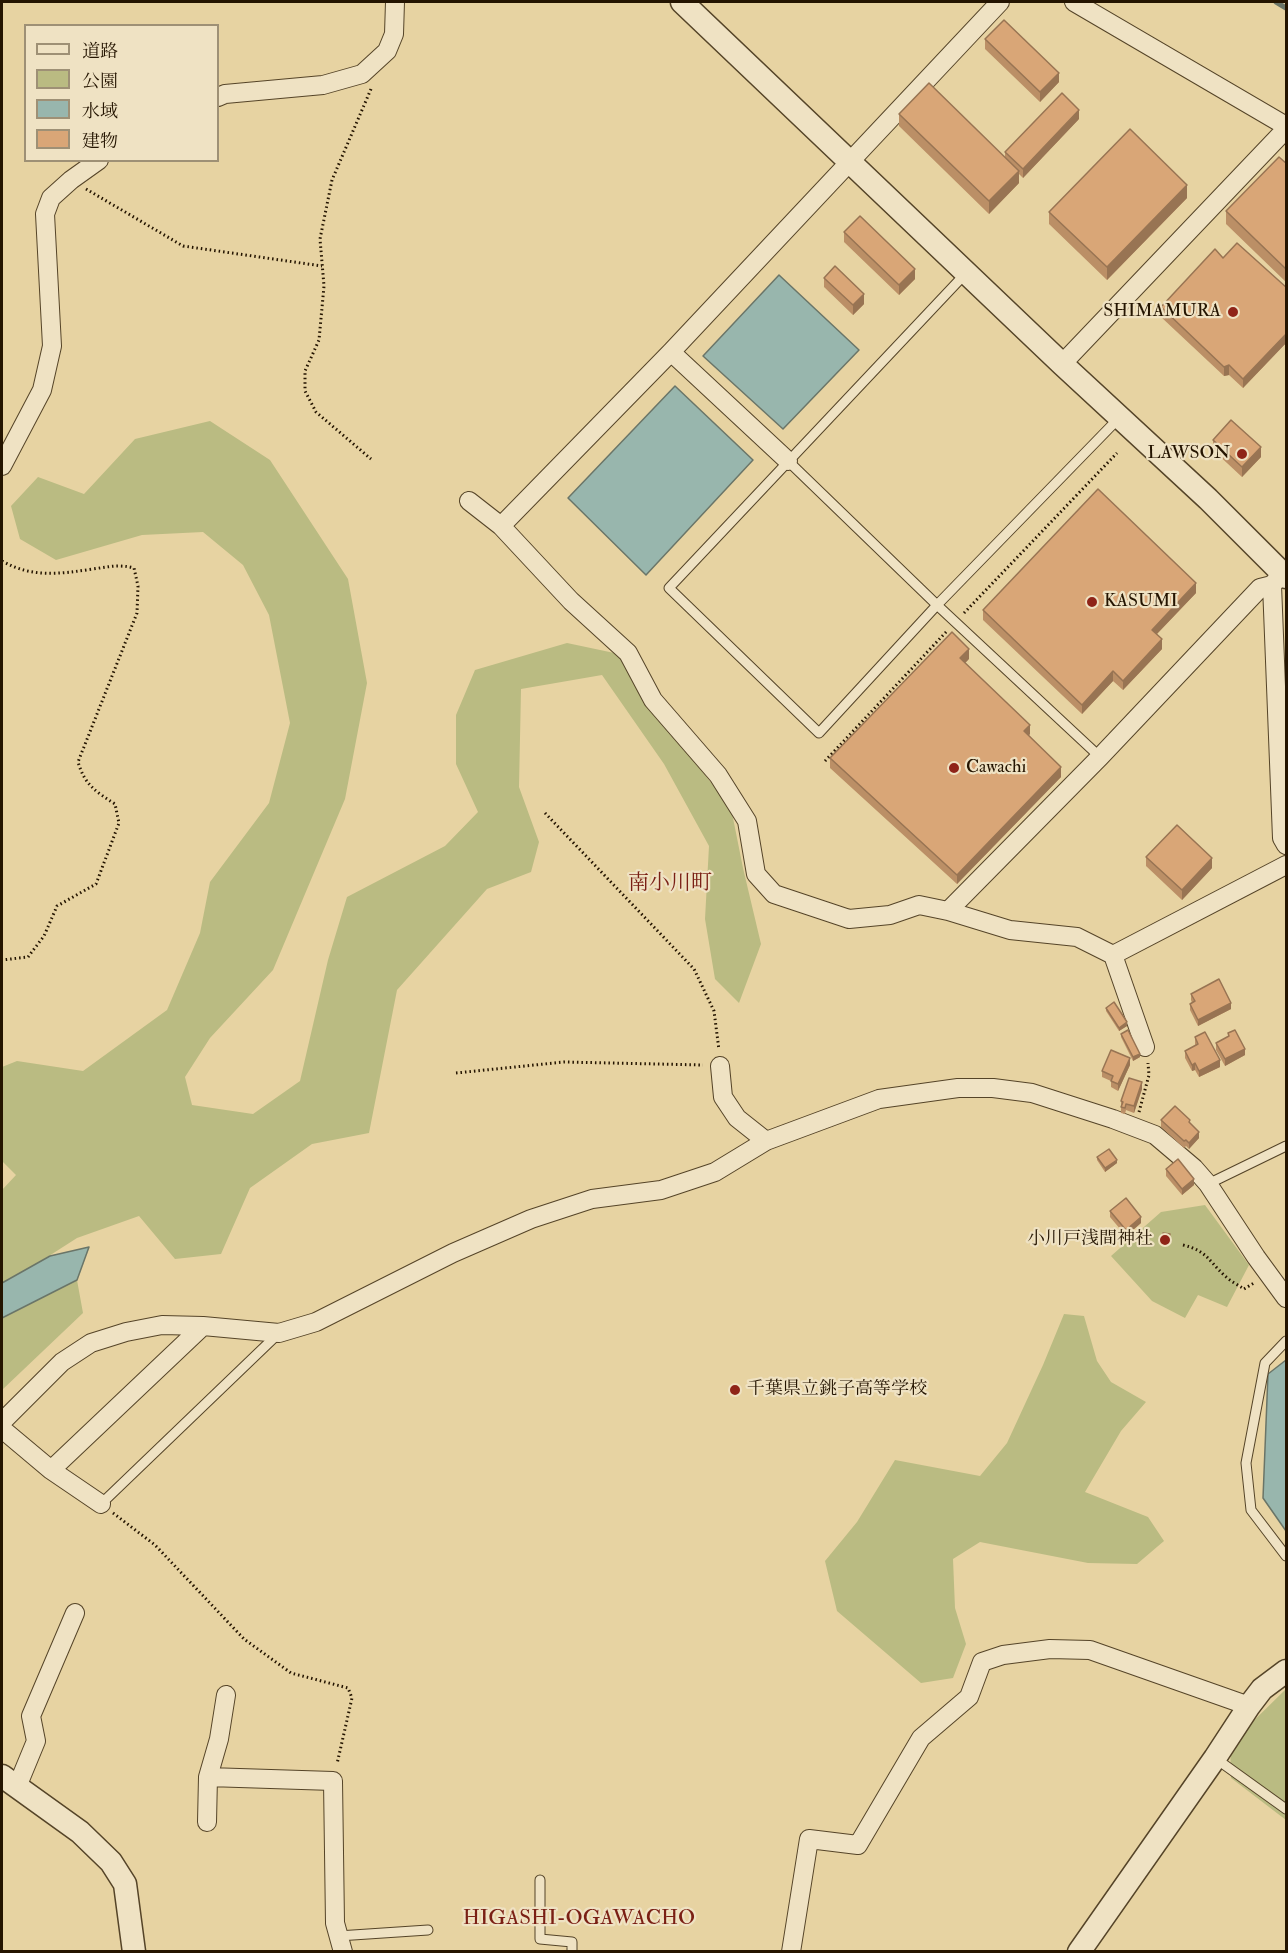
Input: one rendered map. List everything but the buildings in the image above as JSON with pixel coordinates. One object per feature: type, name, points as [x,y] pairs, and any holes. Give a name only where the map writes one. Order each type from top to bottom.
[{"type":"street","points":[[219,97],[225,94],[323,85],[363,74],[387,51],[394,34],[395,2]]},
{"type":"street","points":[[682,2],[1119,418],[1208,499],[1282,576],[1282,838],[1287,845]]},
{"type":"street","points":[[501,526],[671,352],[1000,2]]},
{"type":"street","points":[[1062,364],[1287,128],[1074,2]]},
{"type":"street","points":[[2,466],[42,390],[52,346],[45,214],[51,198],[96,162]]},
{"type":"street","points":[[671,352],[788,461]]},
{"type":"street","points":[[469,501],[501,526],[572,601],[628,653],[653,700],[718,775],[747,820],[756,874],[774,894],[849,920],[890,915],[919,905],[948,911],[1010,930],[1077,936],[1113,955],[1145,1047]]},
{"type":"street","points":[[948,911],[1260,588],[1282,576]]},
{"type":"street","points":[[1113,955],[1287,865]]},
{"type":"street","points":[[720,1066],[723,1096],[737,1118],[766,1141]]},
{"type":"street","points":[[2,1422],[62,1362],[92,1343],[126,1332],[162,1325],[279,1333],[316,1322],[453,1253],[531,1219],[592,1198],[661,1190],[715,1172],[766,1141],[879,1099],[958,1088],[993,1088],[1032,1093],[1135,1126],[1155,1135],[1194,1168],[1208,1184],[1256,1257],[1287,1298]]},
{"type":"street","points":[[51,1470],[202,1326]]},
{"type":"street","points":[[2,1429],[51,1470],[102,1504]]},
{"type":"street","points":[[75,1613],[31,1716],[36,1741],[9,1781],[80,1832],[111,1862],[125,1884],[134,1952]]},
{"type":"street","points":[[791,1952],[809,1839],[858,1845],[921,1738],[969,1697],[982,1662],[1003,1655],[1050,1648],[1090,1650],[1249,1706]]},
{"type":"street","points":[[1079,1952],[1249,1706],[1262,1689],[1287,1671]]},
{"type":"street","points":[[207,1821],[208,1777],[219,1739],[226,1695]]},
{"type":"street","points":[[208,1777],[333,1780],[334,1923],[341,1944]]},
{"type":"lane","points":[[967,272],[669,588],[819,733],[937,605],[1119,418]]},
{"type":"lane","points":[[788,461],[937,605],[1100,756]]},
{"type":"lane","points":[[1208,1184],[1287,1146]]},
{"type":"lane","points":[[102,1504],[279,1333]]},
{"type":"lane","points":[[1287,1341],[1264,1363],[1246,1462],[1251,1510],[1287,1557]]},
{"type":"lane","points":[[1215,1758],[1287,1809]]},
{"type":"lane","points":[[540,1880],[540,1940],[572,1942],[572,1952]]},
{"type":"lane","points":[[341,1944],[428,1930]]},
{"type":"path","points":[[363,74],[371,90],[332,180],[320,239],[324,286],[319,340],[305,371],[305,391],[316,412],[371,459]]},
{"type":"path","points":[[71,180],[183,246],[322,266]]},
{"type":"path","points":[[825,761],[1118,453]]},
{"type":"path","points":[[2,561],[17,570],[57,574],[121,564],[134,568],[138,585],[137,613],[78,762],[90,787],[114,804],[119,823],[96,884],[57,906],[44,936],[28,957],[2,960]]},
{"type":"path","points":[[456,1072],[564,1062],[720,1066],[714,1011],[694,969],[545,813]]},
{"type":"path","points":[[1135,1126],[1149,1075],[1145,1047]]},
{"type":"path","points":[[1183,1245],[1202,1252],[1226,1277],[1244,1289]]},
{"type":"path","points":[[102,1504],[155,1545],[244,1639],[291,1673],[348,1688],[352,1698],[333,1780]]},
{"type":"green space","points":[[210,421],[270,460],[348,579],[367,683],[345,799],[273,970],[210,1038],[185,1077],[192,1105],[253,1114],[300,1081],[328,960],[347,897],[445,846],[478,812],[456,764],[456,715],[475,670],[567,643],[619,654],[679,742],[731,808],[761,944],[739,1003],[715,979],[705,919],[709,846],[664,764],[602,675],[521,689],[519,787],[539,842],[531,872],[487,889],[397,990],[369,1133],[312,1144],[250,1188],[221,1254],[175,1259],[139,1216],[77,1238],[2,1286],[2,1190],[16,1175],[2,1161],[2,1067],[17,1061],[83,1071],[167,1010],[200,933],[210,882],[269,803],[290,723],[269,615],[243,565],[203,532],[142,535],[56,560],[20,539],[11,506],[38,477],[84,494],[135,439]]},
{"type":"green space","points":[[1205,1205],[1249,1265],[1227,1307],[1198,1295],[1185,1318],[1152,1301],[1111,1256],[1161,1212]]},
{"type":"green space","points":[[77,1280],[83,1313],[2,1390],[2,1318]]},
{"type":"green space","points":[[1064,1314],[1084,1316],[1097,1361],[1111,1382],[1146,1402],[1121,1431],[1085,1492],[1148,1517],[1164,1541],[1137,1564],[1088,1563],[980,1542],[953,1559],[955,1608],[966,1644],[953,1678],[921,1683],[837,1611],[825,1561],[857,1522],[895,1460],[980,1476],[1007,1443]]},
{"type":"green space","points":[[1286,1689],[1286,1820],[1231,1778],[1230,1744]]},
{"type":"water","points":[[779,275],[859,350],[783,429],[703,356]]},
{"type":"water","points":[[675,386],[753,460],[646,575],[568,498]]},
{"type":"water","points":[[89,1247],[77,1280],[2,1318],[2,1283],[50,1256]]},
{"type":"water","points":[[1286,1360],[1286,1531],[1263,1498],[1268,1374]]},
{"type":"waterway","points":[[1276,2],[1286,8]]},
{"type":"place","name":"SHIMAMURA","points":[[1233,312]]},
{"type":"place","name":"LAWSON","points":[[1242,454]]},
{"type":"place","name":"KASUMI","points":[[1092,602]]},
{"type":"place","name":"Cawachi","points":[[954,768]]},
{"type":"place","name":"小川戸浅間神社","points":[[1165,1240]]},
{"type":"place","name":"千葉県立銚子高等学校","points":[[735,1390]]},
{"type":"district","name":"南小川町","points":[[670,884]]},
{"type":"district","name":"HIGASHI-OGAWACHO","points":[[579,1919]]}]
